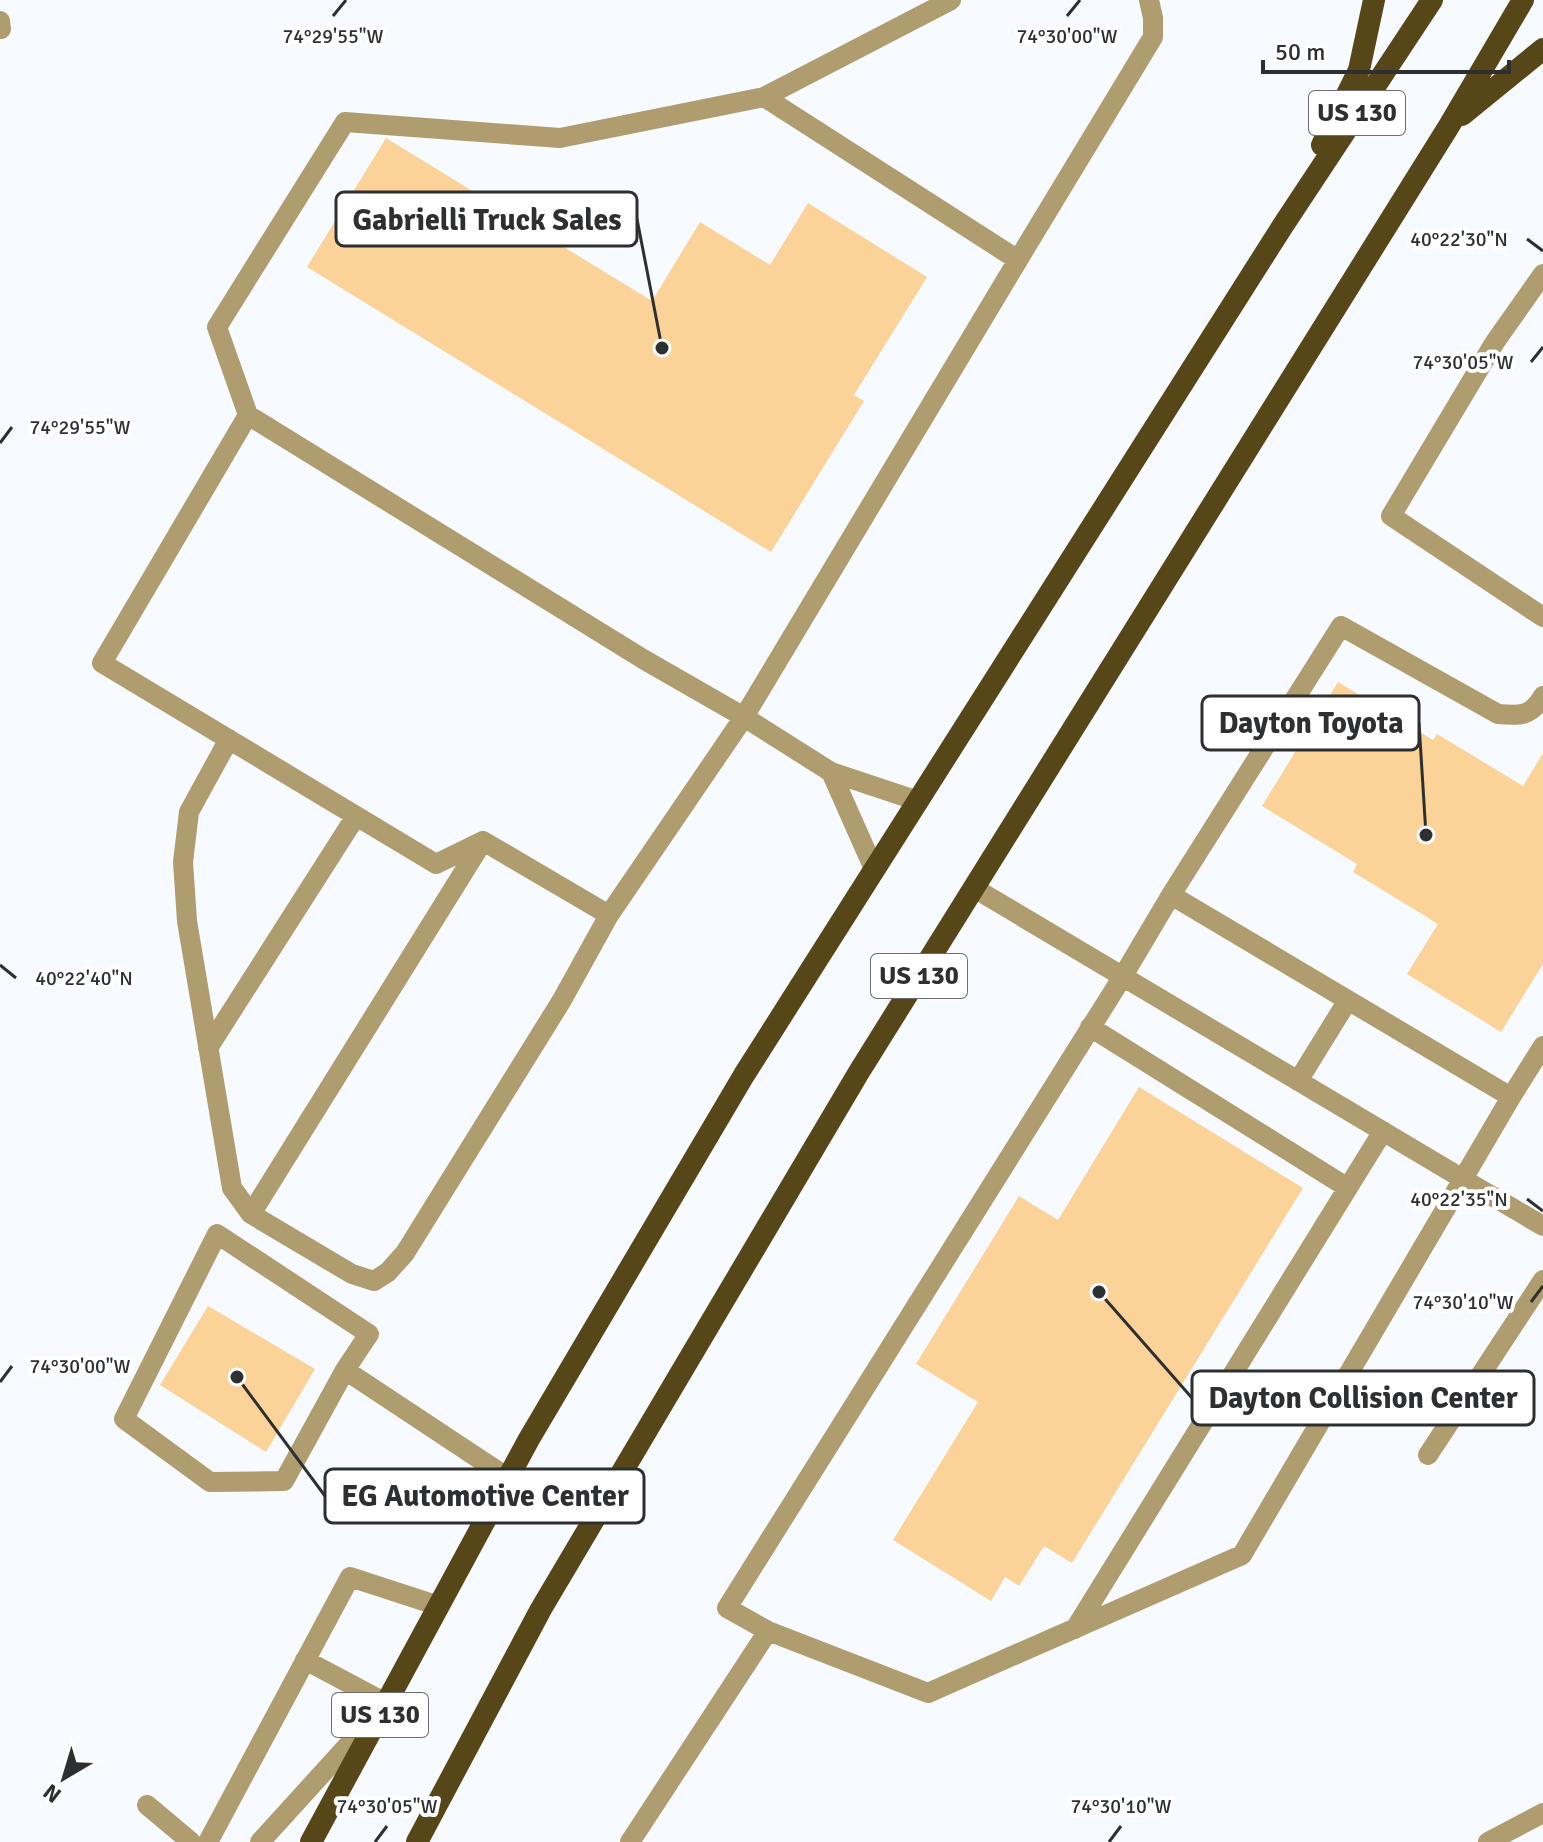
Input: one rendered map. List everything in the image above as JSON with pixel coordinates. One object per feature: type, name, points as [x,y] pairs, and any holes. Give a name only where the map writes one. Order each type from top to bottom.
[{"type":"highway","points":[[1282,227],[1359,70],[1374,0]]},
{"type":"highway","name":"US 130","points":[[311,1842],[529,1439],[744,1075],[1282,227],[1432,0]]},
{"type":"highway","name":"US 130","points":[[417,1842],[541,1609],[859,1072],[1449,126],[1523,0]]},
{"type":"highway","points":[[1449,126],[1543,49]]},
{"type":"street","points":[[918,801],[831,772],[248,415],[217,327],[345,122],[560,138],[764,97],[951,0]]},
{"type":"street","points":[[229,739],[189,812],[183,862],[187,921],[232,1188],[251,1214],[352,1274],[374,1281],[388,1272],[405,1253],[562,1000],[609,915],[744,717],[1153,37],[1149,0]]},
{"type":"street","points":[[0,21],[1,29]]},
{"type":"street","points":[[764,97],[1018,260]]},
{"type":"street","points":[[1543,274],[1495,342],[1391,516],[1543,617]]},
{"type":"street","points":[[248,415],[102,663],[436,864],[483,841]]},
{"type":"street","points":[[1543,696],[1538,705],[1520,716],[1498,714],[1341,626],[727,1608],[768,1631],[928,1693],[1242,1555],[1543,1046]]},
{"type":"street","points":[[831,772],[874,869]]},
{"type":"street","points":[[208,1048],[356,816]]},
{"type":"street","points":[[483,841],[609,915]]},
{"type":"street","points":[[251,1214],[483,841]]},
{"type":"street","points":[[974,888],[1543,1226]]},
{"type":"street","points":[[1171,895],[1511,1097]]},
{"type":"street","points":[[1298,1081],[1348,1000]]},
{"type":"street","points":[[1090,1027],[1348,1188]]},
{"type":"street","points":[[1075,1629],[1383,1131]]},
{"type":"street","points":[[217,1234],[369,1334],[345,1370],[284,1481],[210,1482],[124,1419],[217,1234]]},
{"type":"street","points":[[1428,1455],[1543,1280]]},
{"type":"street","points":[[345,1370],[508,1478]]},
{"type":"street","points":[[208,1842],[350,1577],[439,1606]]},
{"type":"street","points":[[630,1842],[768,1631]]},
{"type":"street","points":[[260,1842],[386,1703],[305,1660]]},
{"type":"street","points":[[147,1805],[191,1842]]},
{"type":"street","points":[[1488,1842],[1543,1813]]},
{"type":"building","points":[[386,138],[652,301],[700,222],[770,265],[808,203],[927,277],[854,395],[864,401],[771,552],[307,267]]},
{"type":"building","points":[[1338,682],[1433,740],[1437,734],[1523,786],[1543,753],[1543,964],[1501,1032],[1407,974],[1438,924],[1353,872],[1357,864],[1262,806]]},
{"type":"building","points":[[1139,1087],[1303,1188],[1072,1563],[1044,1546],[1019,1586],[1005,1577],[991,1601],[893,1540],[978,1402],[916,1364],[1019,1196],[1058,1220]]},
{"type":"building","points":[[208,1306],[315,1369],[266,1452],[160,1385]]},
{"type":"place","name":"Gabrielli Truck Sales","points":[[662,348]]},
{"type":"place","name":"Dayton Toyota","points":[[1426,835]]},
{"type":"place","name":"Dayton Collision Center","points":[[1099,1292]]},
{"type":"place","name":"EG Automotive Center","points":[[237,1377]]}]
